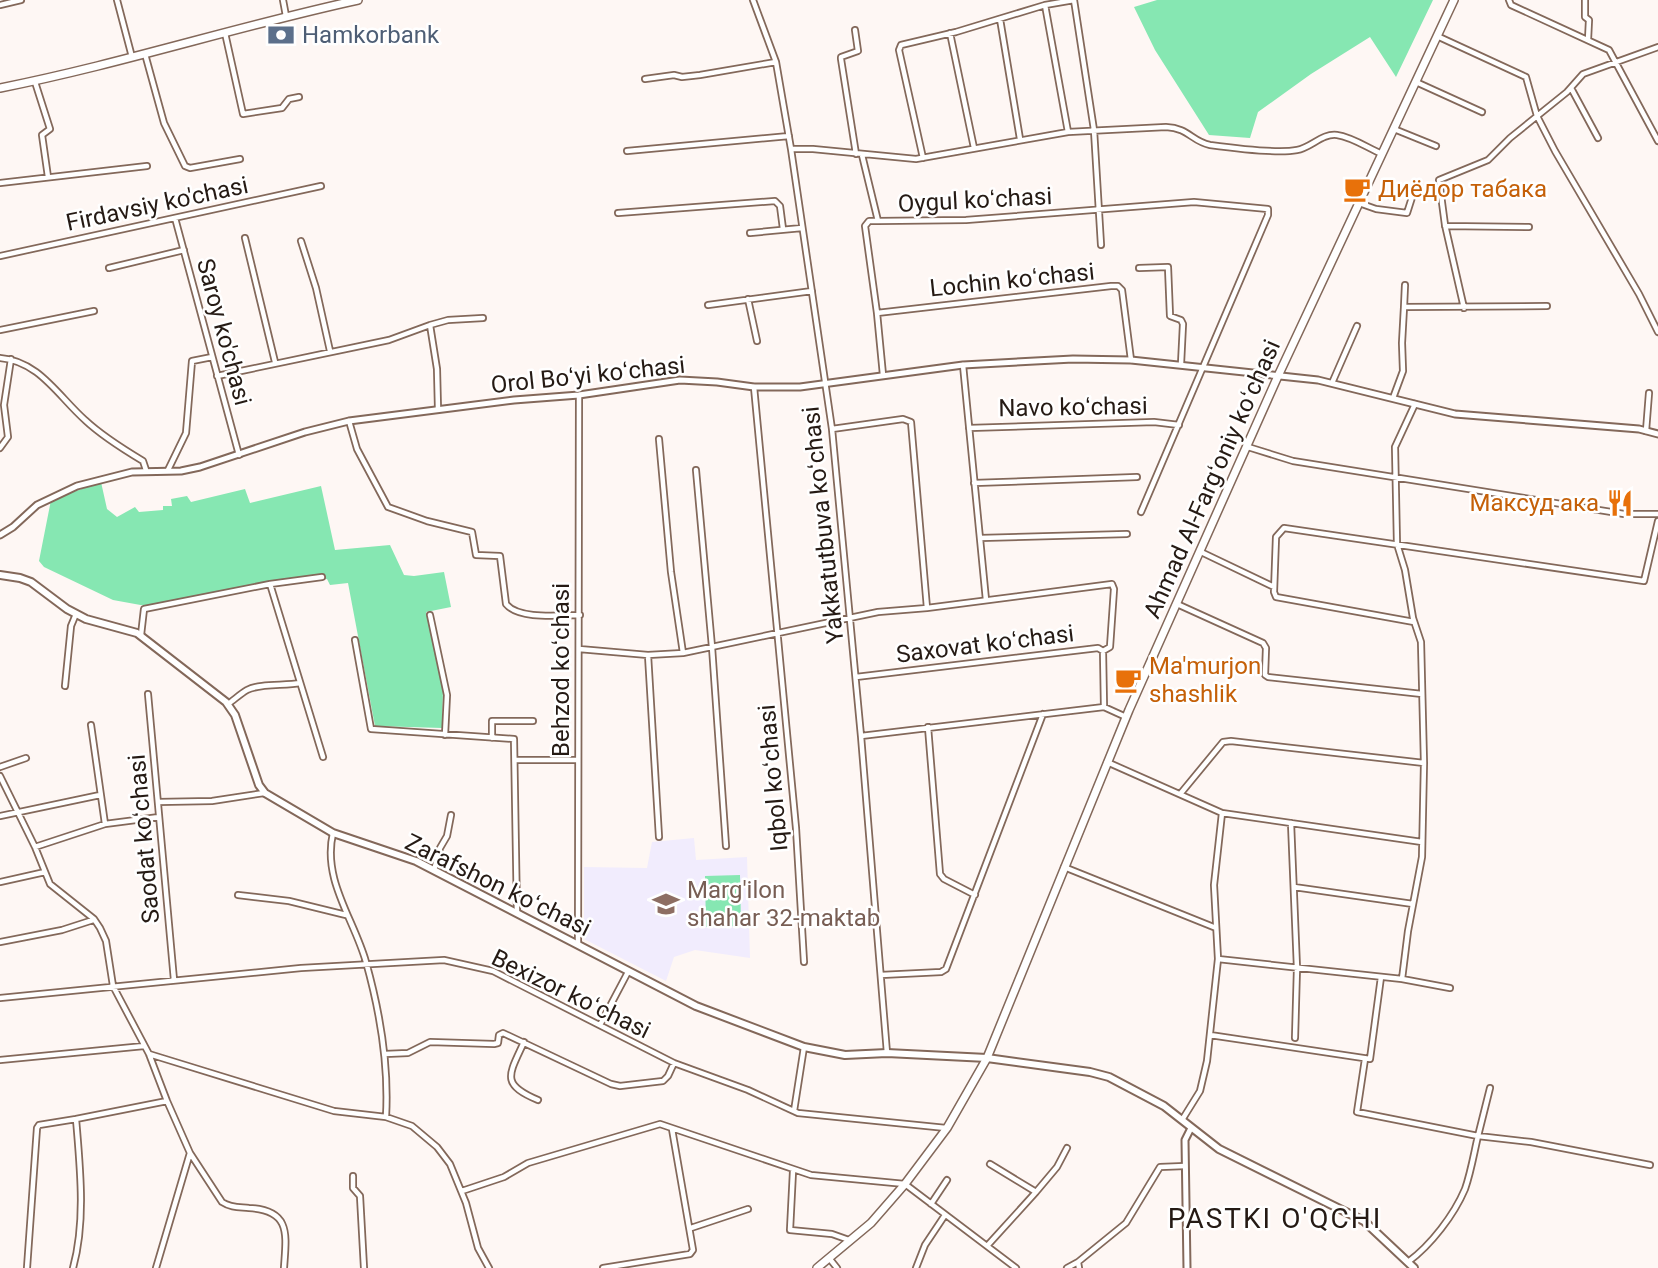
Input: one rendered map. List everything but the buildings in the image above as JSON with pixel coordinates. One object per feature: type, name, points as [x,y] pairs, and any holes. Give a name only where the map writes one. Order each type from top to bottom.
[{"type":"main road","points":[[0,88],[35,82],[286,16],[358,0]]},
{"type":"main road","name":"Ahmad Al-Fargʻoniy koʻchasi","points":[[817,1268],[871,1223],[905,1184],[947,1128],[987,1058],[1106,762],[1278,376],[1454,0]]},
{"type":"main road","points":[[0,575],[31,582],[76,614],[141,636],[228,705],[235,715],[259,785],[265,793]]},
{"type":"main road","name":"Zarafshon koʻchasi","points":[[265,793],[333,833],[416,861],[696,1006],[804,1047],[845,1055],[987,1058],[1110,1077],[1164,1106],[1219,1149],[1364,1221],[1414,1268]]},
{"type":"street","points":[[0,5],[21,0]]},
{"type":"street","points":[[117,0],[132,57]]},
{"type":"street","points":[[283,0],[286,16]]},
{"type":"street","name":"Yakkatutbuva koʻchasi","points":[[753,0],[775,62],[789,136],[832,429],[856,677],[887,1054]]},
{"type":"street","name":"Oygul koʻchasi","points":[[923,158],[899,47],[906,42],[950,33],[1045,5],[1074,0],[1094,130],[1100,211]]},
{"type":"street","points":[[1509,0],[1511,5],[1609,50],[1658,141]]},
{"type":"street","points":[[1585,0],[1585,17],[1589,20],[1588,40]]},
{"type":"street","points":[[1045,5],[1068,132]]},
{"type":"street","points":[[1000,19],[1020,139]]},
{"type":"street","points":[[855,30],[858,51],[841,59],[859,154]]},
{"type":"street","points":[[224,32],[243,114],[282,108],[289,99],[299,97]]},
{"type":"street","points":[[950,33],[974,148]]},
{"type":"street","points":[[1437,36],[1526,77],[1537,116],[1658,332]]},
{"type":"street","points":[[1464,308],[1439,180],[1488,160],[1510,138],[1571,88],[1583,74],[1658,47]]},
{"type":"street","points":[[145,54],[164,123],[185,166],[190,168],[240,159]]},
{"type":"street","points":[[645,79],[699,75],[775,62]]},
{"type":"street","points":[[35,82],[50,129],[42,135],[48,177]]},
{"type":"street","points":[[1416,82],[1482,112]]},
{"type":"street","points":[[1571,88],[1598,138]]},
{"type":"street","name":"Oygul koʻchasi","points":[[791,149],[923,158],[1068,132],[1176,127],[1209,145],[1300,150],[1324,137],[1334,135],[1382,154]]},
{"type":"street","points":[[1394,129],[1436,146]]},
{"type":"street","points":[[627,151],[789,136]]},
{"type":"street","name":"Oygul koʻchasi","points":[[859,154],[878,221],[966,220],[1208,202],[1268,209],[1268,215],[1202,367]]},
{"type":"street","points":[[0,183],[147,166]]},
{"type":"street","name":"Firdavsiy ko'chasi","points":[[0,256],[321,186]]},
{"type":"street","points":[[1359,203],[1376,209],[1407,213],[1415,188]]},
{"type":"street","points":[[618,213],[775,201],[780,206],[783,229]]},
{"type":"street","points":[[1100,211],[1101,245]]},
{"type":"street","name":"Saroy ko'chasi","points":[[175,218],[239,455]]},
{"type":"street","points":[[878,221],[866,222],[865,230],[883,374]]},
{"type":"street","points":[[1446,226],[1529,227]]},
{"type":"street","points":[[750,233],[802,228]]},
{"type":"street","points":[[245,237],[275,362]]},
{"type":"street","points":[[301,241],[316,288],[330,351]]},
{"type":"street","points":[[108,268],[184,250]]},
{"type":"street","points":[[1139,268],[1168,267],[1170,316],[1182,323],[1181,364]]},
{"type":"street","points":[[1393,398],[1403,371],[1405,285]]},
{"type":"street","name":"Lochin koʻchasi","points":[[877,313],[1118,286],[1123,294],[1131,360]]},
{"type":"street","points":[[708,305],[812,291]]},
{"type":"street","points":[[748,299],[757,341]]},
{"type":"street","points":[[1404,307],[1548,306]]},
{"type":"street","points":[[0,330],[94,311]]},
{"type":"street","points":[[217,376],[389,340],[447,320],[483,318]]},
{"type":"street","points":[[430,325],[437,369],[438,409]]},
{"type":"street","points":[[1332,383],[1357,326]]},
{"type":"street","points":[[0,351],[1,358],[24,363],[40,375],[85,420],[143,461],[146,470]]},
{"type":"street","points":[[168,470],[186,433],[192,361],[212,357]]},
{"type":"street","points":[[0,448],[8,437],[4,405],[11,359]]},
{"type":"street","name":"Orol Boʻyi koʻchasi","points":[[0,535],[37,505],[59,493],[105,478],[146,470],[190,469],[305,432],[349,421],[514,400],[579,396],[680,380],[754,387],[800,387],[962,365],[1073,359],[1131,360],[1332,383],[1455,414],[1658,434]]},
{"type":"street","points":[[962,365],[986,600]]},
{"type":"street","points":[[1142,512],[1202,367]]},
{"type":"street","name":"Iqbol koʻchasi","points":[[754,387],[796,828],[804,962]]},
{"type":"street","points":[[1646,431],[1649,393]]},
{"type":"street","name":"Behzod koʻchasi","points":[[578,946],[579,396]]},
{"type":"street","points":[[1402,979],[1422,857],[1424,763],[1421,642],[1414,622],[1398,544],[1395,447],[1415,404]]},
{"type":"street","points":[[832,429],[903,419],[911,422],[927,608]]},
{"type":"street","points":[[349,421],[357,449],[388,508],[472,532],[476,555],[500,556],[506,604],[510,608],[537,616],[580,615]]},
{"type":"street","name":"Navo koʻchasi","points":[[969,428],[1154,422],[1179,425]]},
{"type":"street","points":[[659,439],[671,572],[683,653]]},
{"type":"street","points":[[1248,447],[1293,461],[1624,514],[1658,514]]},
{"type":"street","name":"Iqbol koʻchasi","points":[[696,470],[726,846]]},
{"type":"street","points":[[974,482],[1137,477]]},
{"type":"street","points":[[1414,622],[1276,597],[1276,537],[1284,528],[1644,581],[1658,522]]},
{"type":"street","points":[[980,538],[1127,534]]},
{"type":"street","points":[[1200,552],[1274,587]]},
{"type":"street","points":[[141,636],[144,609],[270,584],[322,577]]},
{"type":"street","points":[[270,584],[323,757]]},
{"type":"street","points":[[579,649],[648,655],[683,653],[878,612],[1112,584],[1114,589],[1110,647],[1103,651]]},
{"type":"street","points":[[1177,604],[1265,645],[1265,675],[1268,677],[1422,694]]},
{"type":"street","points":[[65,686],[71,626],[76,614]]},
{"type":"street","points":[[430,615],[447,695],[445,735]]},
{"type":"street","points":[[355,640],[371,729],[514,739],[517,913]]},
{"type":"street","name":"Saxovat koʻchasi","points":[[856,677],[1098,648],[1103,651],[1104,707]]},
{"type":"street","points":[[648,655],[659,837]]},
{"type":"street","points":[[228,705],[247,690],[300,683]]},
{"type":"street","name":"Saodat koʻchasi","points":[[148,694],[174,980]]},
{"type":"street","points":[[861,736],[1104,707],[1126,717]]},
{"type":"street","points":[[881,975],[944,971],[1043,714]]},
{"type":"street","points":[[492,738],[492,721],[533,721]]},
{"type":"street","points":[[91,725],[104,824]]},
{"type":"street","points":[[928,727],[940,874],[944,879],[975,895]]},
{"type":"street","points":[[1181,794],[1223,741],[1424,763]]},
{"type":"street","points":[[0,767],[26,758]]},
{"type":"street","points":[[515,760],[578,760]]},
{"type":"street","points":[[1106,762],[1222,813],[1422,842]]},
{"type":"street","points":[[0,776],[36,847],[50,884],[94,919],[106,941],[113,986],[149,1054],[190,1153],[222,1202],[230,1206],[264,1210],[282,1222],[286,1231],[284,1268]]},
{"type":"street","points":[[158,802],[212,801],[265,793]]},
{"type":"street","points":[[0,816],[100,794]]},
{"type":"street","points":[[1182,1121],[1200,1091],[1207,1061],[1218,959],[1214,884],[1222,813]]},
{"type":"street","points":[[433,870],[447,836],[451,815]]},
{"type":"street","points":[[36,847],[104,824],[159,817]]},
{"type":"street","points":[[1291,823],[1297,968],[1295,1038]]},
{"type":"street","points":[[333,833],[331,866],[346,915],[366,963],[382,1026],[386,1117]]},
{"type":"street","points":[[1063,867],[1216,928]]},
{"type":"street","points":[[0,882],[45,872]]},
{"type":"street","points":[[1294,887],[1413,904]]},
{"type":"street","points":[[238,895],[289,901],[346,915]]},
{"type":"street","points":[[0,942],[62,930],[94,919]]},
{"type":"street","points":[[1218,959],[1402,979],[1450,988]]},
{"type":"street","name":"Bexizor koʻchasi","points":[[0,998],[366,963],[444,960],[493,971],[674,1063],[748,1090],[794,1111],[947,1128]]},
{"type":"street","points":[[600,1025],[628,972]]},
{"type":"street","points":[[1210,1035],[1370,1059],[1381,977]]},
{"type":"street","points":[[385,1054],[408,1053],[430,1042],[494,1044],[498,1043],[499,1035],[503,1033],[620,1086],[663,1081],[674,1063]]},
{"type":"street","points":[[524,1042],[512,1072],[512,1080],[519,1092],[538,1100]]},
{"type":"street","points":[[0,1060],[144,1046]]},
{"type":"street","points":[[794,1111],[804,1047]]},
{"type":"street","points":[[149,1054],[334,1111],[386,1117],[412,1126],[438,1147],[450,1164],[462,1191],[478,1248],[489,1268]]},
{"type":"street","points":[[1366,1059],[1357,1112],[1650,1165]]},
{"type":"street","points":[[1408,1262],[1434,1237],[1465,1189],[1490,1088]]},
{"type":"street","points":[[27,1268],[39,1125],[167,1101]]},
{"type":"street","points":[[73,1268],[78,1251],[80,1165],[76,1119]]},
{"type":"street","points":[[462,1191],[489,1183],[528,1163],[656,1124],[811,1175],[905,1184],[1016,1268]]},
{"type":"street","points":[[1187,1268],[1185,1140],[1191,1128]]},
{"type":"street","points":[[603,1268],[690,1254],[693,1250],[672,1129]]},
{"type":"street","points":[[988,1247],[1057,1167],[1067,1148]]},
{"type":"street","points":[[156,1268],[190,1153]]},
{"type":"street","points":[[989,1164],[1036,1192]]},
{"type":"street","points":[[1068,1268],[1079,1265],[1126,1223],[1160,1167],[1185,1166]]},
{"type":"street","points":[[793,1170],[790,1230],[832,1234],[850,1240]]},
{"type":"street","points":[[353,1176],[353,1188],[360,1196],[364,1268]]},
{"type":"street","points":[[931,1204],[947,1180]]},
{"type":"street","points":[[691,1228],[748,1209]]},
{"type":"street","points":[[916,1268],[925,1245],[945,1214]]},
{"type":"street","points":[[829,1258],[837,1268]]},
{"type":"shaded area","name":"Marg'ilon shahar 32-maktab","points":[[694,838],[696,860],[747,857],[750,958],[695,950],[674,957],[666,981],[584,939],[584,867],[647,868],[652,842]]},
{"type":"green space","points":[[1157,0],[1433,0],[1396,77],[1370,37],[1258,112],[1250,138],[1209,135],[1155,50],[1134,7]]},
{"type":"green space","points":[[101,482],[107,509],[117,517],[135,507],[139,512],[163,510],[163,506],[172,506],[171,499],[187,496],[191,502],[245,489],[250,503],[321,486],[335,550],[390,545],[404,575],[444,572],[451,607],[426,612],[443,689],[442,728],[375,726],[348,583],[330,585],[327,579],[146,606],[113,600],[44,567],[39,561],[51,500]]},
{"type":"green space","points":[[740,875],[741,926],[706,927],[705,876]]},
{"type":"place","name":"Hamkorbank","points":[[281,35]]},
{"type":"place","name":"Диёдор табака","points":[[1357,189]]},
{"type":"place","name":"Максуд ака","points":[[1620,503]]},
{"type":"place","name":"Ma'murjon shashlik","points":[[1128,680]]},
{"type":"place","name":"Marg'ilon shahar 32-maktab","points":[[666,904]]},
{"type":"district","name":"PASTKI O'QCHI","points":[[1275,1218]]}]
